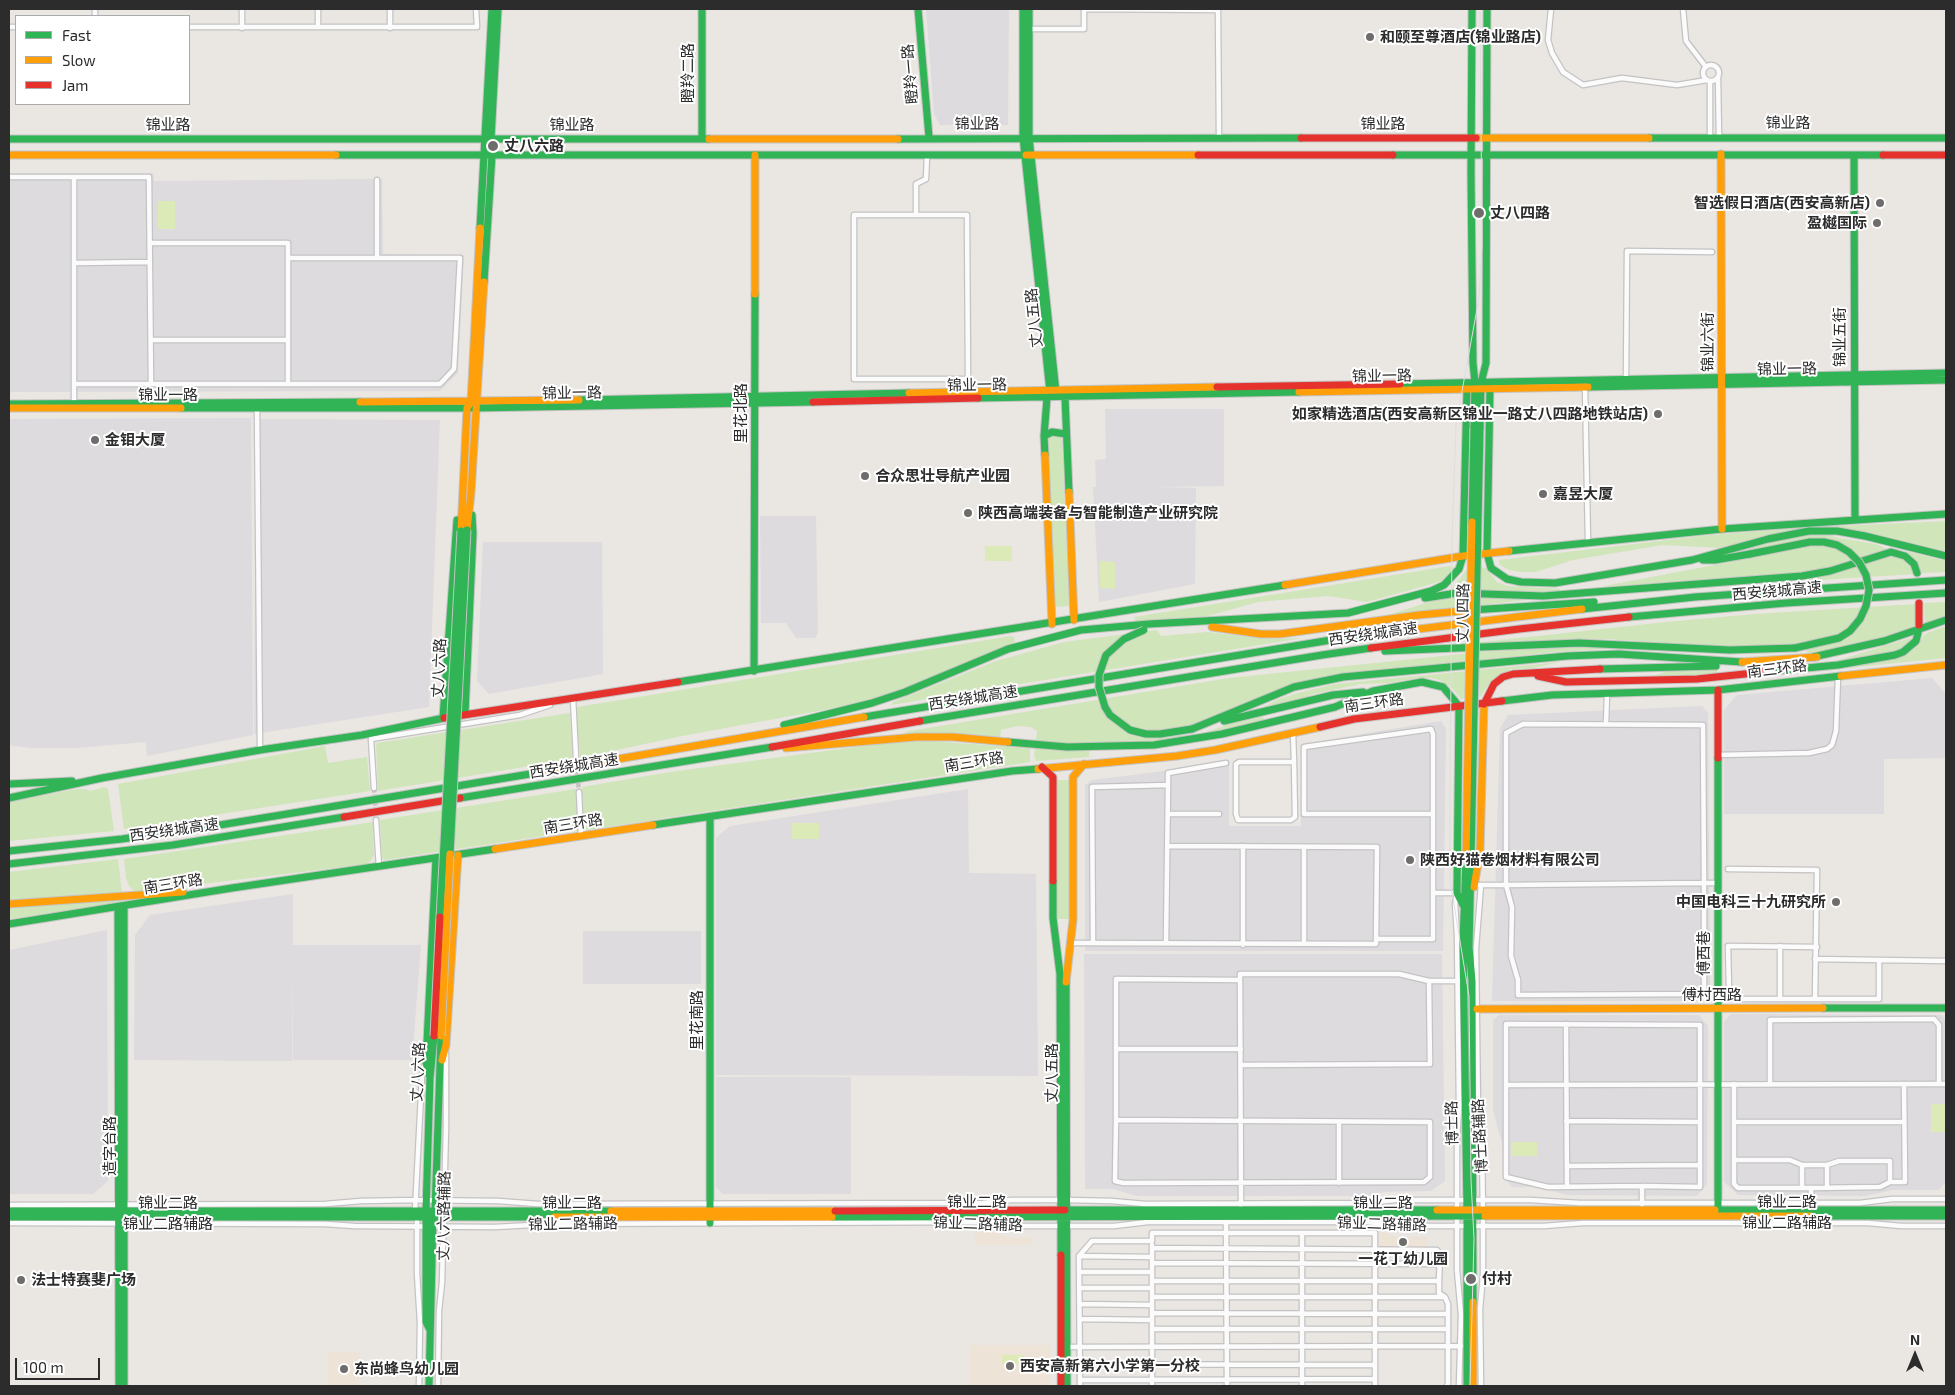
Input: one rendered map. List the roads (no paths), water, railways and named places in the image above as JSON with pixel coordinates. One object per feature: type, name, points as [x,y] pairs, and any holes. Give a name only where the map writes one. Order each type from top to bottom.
[{"type":"main road","name":"丈八六路","points":[[464,531],[471,492],[472,405],[488,155],[492,9]]},
{"type":"main road","name":"丈八六路","points":[[487,139],[498,9]]},
{"type":"main road","name":"瞪羚二路","points":[[702,9],[702,138]]},
{"type":"main road","name":"瞪羚一路","points":[[918,9],[929,138]]},
{"type":"main road","name":"丈八五路","points":[[1023,9],[1026,137],[1051,394],[1044,436],[1052,624]]},
{"type":"main road","name":"丈八五路","points":[[1026,137],[1029,9]]},
{"type":"main road","name":"丈八四路","points":[[1468,859],[1478,386],[1473,363],[1470,173],[1472,155],[1472,9]]},
{"type":"main road","name":"丈八四路","points":[[1478,386],[1486,364],[1487,9]]},
{"type":"main road","name":"锦业路","points":[[9,139],[1946,138]]},
{"type":"main road","name":"锦业六街","points":[[1721,154],[1722,529]]},
{"type":"main road","name":"锦业路","points":[[9,155],[1946,155]]},
{"type":"main road","name":"里花北路","points":[[754,672],[756,155]]},
{"type":"main road","name":"锦业五街","points":[[1854,155],[1856,519]]},
{"type":"main road","name":"锦业一路","points":[[9,408],[257,408],[472,405],[1722,381],[1946,374]]},
{"type":"main road","name":"锦业一路","points":[[1854,378],[1946,380]]},
{"type":"main road","name":"锦业一路","points":[[1065,397],[1467,388],[1478,386],[1490,388],[1585,387],[1626,383]]},
{"type":"main road","points":[[1348,613],[1432,591],[1444,585],[1459,569],[1463,556],[1467,388]]},
{"type":"main road","points":[[1490,388],[1487,553],[1491,568],[1507,579],[1521,582],[1555,583],[1692,560],[1768,538],[1809,531],[1838,531],[1946,556]]},
{"type":"main road","points":[[1051,394],[1065,397],[1074,620]]},
{"type":"main road","name":"锦业一路","points":[[9,404],[472,405]]},
{"type":"main road","name":"丈八六路","points":[[429,1386],[430,1214],[426,1200],[437,1036],[464,531],[462,480],[472,405]]},
{"type":"main road","points":[[1044,436],[1052,432],[1066,434]]},
{"type":"main road","points":[[443,718],[456,529],[462,480]]},
{"type":"main road","points":[[465,714],[473,532],[471,492]]},
{"type":"main road","points":[[9,798],[102,778],[260,750],[362,735],[465,714],[754,672],[1463,556],[1722,529],[1946,514]]},
{"type":"main road","points":[[1322,655],[1579,643],[1730,650],[1795,648],[1838,638],[1850,630],[1860,619],[1866,606],[1869,590],[1866,575],[1859,562],[1849,552],[1837,545],[1824,542],[1810,542],[1715,560],[1692,560]]},
{"type":"main road","points":[[748,736],[905,692],[1008,649],[1080,630],[1348,613],[1457,593],[1543,596],[1802,576],[1836,569],[1884,552],[1905,556],[1914,564],[1917,573]]},
{"type":"main road","name":"西安绕城高速","points":[[9,851],[122,839],[220,825],[1343,638],[1520,616],[1694,598],[1946,580]]},
{"type":"main road","name":"西安绕城高速","points":[[9,864],[173,845],[751,751],[821,737],[1322,655],[1519,629],[1640,616],[1786,603],[1946,593]]},
{"type":"main road","points":[[1694,598],[1506,607],[1280,634],[1261,634],[1222,627],[1146,627],[1124,639],[1106,655],[1100,670],[1099,687],[1105,707],[1120,723],[1130,730],[1160,734],[1196,728],[1333,695],[1373,691],[1412,682],[1433,683],[1443,687],[1460,706],[1457,893],[1467,904],[1478,885],[1484,704],[1494,684],[1503,677],[1526,673],[1784,662],[1817,657],[1884,641],[1946,620]]},
{"type":"main road","points":[[1919,603],[1919,625]]},
{"type":"main road","points":[[1162,628],[1190,623]]},
{"type":"main road","points":[[1526,673],[1566,682],[1643,681],[1697,679],[1838,665],[1894,656],[1904,652],[1916,641],[1918,633]]},
{"type":"main road","points":[[1196,728],[1277,693],[1320,680],[1343,677],[1567,656],[1618,654],[1747,662],[1817,657]]},
{"type":"main road","name":"南三环路","points":[[9,924],[232,888],[379,868],[710,816],[1042,767],[1177,756],[1215,750],[1354,718],[1552,695],[1718,690],[1946,665]]},
{"type":"main road","name":"傅西巷","points":[[1718,690],[1718,1210]]},
{"type":"main road","points":[[751,751],[926,737],[953,737],[1067,747],[1130,747],[1197,739],[1335,707],[1373,691]]},
{"type":"main road","name":"丈八五路","points":[[1063,1200],[1066,979],[1073,920],[1073,777],[1084,764]]},
{"type":"main road","name":"丈八五路","points":[[1042,767],[1053,777],[1053,918],[1060,974],[1063,1200],[1061,1386]]},
{"type":"main road","points":[[9,784],[102,778]]},
{"type":"main road","name":"里花南路","points":[[710,816],[710,1213]]},
{"type":"main road","points":[[434,1078],[446,1045],[458,855]]},
{"type":"main road","points":[[434,1078],[426,1063],[436,858]]},
{"type":"main road","name":"博士路","points":[[1468,859],[1467,904],[1461,981],[1470,1200]]},
{"type":"main road","points":[[9,904],[232,888]]},
{"type":"main road","name":"博士路","points":[[1467,904],[1472,981],[1467,1386]]},
{"type":"main road","name":"造字台路","points":[[119,1386],[121,906]]},
{"type":"main road","name":"傅村西路","points":[[1477,1009],[1946,1008]]},
{"type":"main road","name":"丈八六路","points":[[430,1214],[435,1200],[434,1078]]},
{"type":"main road","name":"锦业二路","points":[[1063,1213],[1226,1219],[1241,1210]]},
{"type":"main road","name":"锦业二路","points":[[9,1211],[121,1214],[444,1214],[1063,1213],[1241,1210],[1457,1213],[1642,1210],[1946,1210]]},
{"type":"main road","name":"锦业二路","points":[[1811,1210],[1946,1216]]},
{"type":"main road","name":"锦业二路","points":[[9,1217],[121,1214]]},
{"type":"main road","name":"造字台路","points":[[121,1214],[124,1386]]},
{"type":"main road","name":"丈八五路","points":[[1063,1226],[1066,1386]]},
{"type":"main road","name":"博士路","points":[[1470,1226],[1473,1386]]},
{"type":"street","points":[[242,9],[242,28]]},
{"type":"street","points":[[318,9],[318,27]]},
{"type":"street","points":[[390,9],[390,28]]},
{"type":"street","points":[[190,27],[476,27],[476,9]]},
{"type":"street","points":[[1551,9],[1548,40],[1552,53],[1563,72],[1583,85],[1622,78],[1677,85],[1715,81],[1718,78]]},
{"type":"street","points":[[1683,9],[1686,41],[1706,67]]},
{"type":"street","points":[[1029,29],[1084,29],[1084,10],[1218,10],[1219,137]]},
{"type":"street","points":[[1710,137],[1708,81],[1703,72],[1706,67],[1711,65],[1720,72],[1718,78],[1719,137]]},
{"type":"street","points":[[916,215],[916,184],[926,178],[927,155]]},
{"type":"street","points":[[9,177],[149,177],[151,384]]},
{"type":"street","points":[[74,177],[74,404]]},
{"type":"street","points":[[377,180],[377,258]]},
{"type":"street","points":[[854,215],[916,215],[967,215],[968,379],[854,379],[854,215]]},
{"type":"street","points":[[150,243],[288,243],[288,384]]},
{"type":"street","points":[[1626,383],[1627,251],[1712,252]]},
{"type":"street","points":[[74,384],[440,384],[454,369],[460,258],[288,258]]},
{"type":"street","points":[[74,263],[150,262]]},
{"type":"street","points":[[151,340],[288,340]]},
{"type":"street","points":[[1585,387],[1588,542]]},
{"type":"street","points":[[257,408],[260,750]]},
{"type":"street","points":[[1718,755],[1808,753],[1827,749],[1832,745],[1836,730],[1838,676]]},
{"type":"street","points":[[1606,694],[1606,724]]},
{"type":"street","points":[[374,788],[371,739],[520,715],[569,699],[576,757]]},
{"type":"street","points":[[1523,724],[1606,724],[1704,724],[1704,988],[1698,994],[1518,995],[1518,980],[1511,956],[1512,907],[1506,885],[1506,733],[1523,724]]},
{"type":"street","points":[[1376,939],[1433,939],[1433,814],[1433,734],[1430,729],[1304,747],[1304,814],[1433,814]]},
{"type":"street","points":[[1293,731],[1294,762],[1295,816],[1292,820],[1238,820],[1236,814],[1236,764],[1239,762],[1294,762]]},
{"type":"street","points":[[1166,943],[1168,772],[1226,764]]},
{"type":"street","points":[[1093,943],[1092,786],[1168,785]]},
{"type":"street","points":[[579,792],[581,836]]},
{"type":"street","points":[[1168,814],[1219,814]]},
{"type":"street","points":[[376,820],[379,868]]},
{"type":"street","points":[[1070,943],[1376,944],[1377,848],[1168,846]]},
{"type":"street","points":[[1243,846],[1243,945]]},
{"type":"street","points":[[1304,847],[1304,944]]},
{"type":"street","points":[[1728,870],[1817,870],[1815,999]]},
{"type":"street","points":[[1478,885],[1718,883]]},
{"type":"street","name":"博士路辅路","points":[[1478,885],[1476,948],[1478,1110],[1482,1143],[1483,1213],[1483,1276],[1480,1317],[1481,1386]]},
{"type":"street","points":[[1433,893],[1457,893]]},
{"type":"street","name":"博士路辅路","points":[[1457,893],[1455,904],[1461,981],[1459,1107],[1456,1138],[1459,1386]]},
{"type":"street","points":[[1817,947],[1728,946],[1729,988],[1740,999],[1879,999],[1879,960]]},
{"type":"street","points":[[1780,946],[1780,999]]},
{"type":"street","points":[[1815,959],[1946,960]]},
{"type":"street","points":[[1241,1210],[1240,974],[1399,974],[1429,981],[1461,981]]},
{"type":"street","points":[[1116,1120],[1430,1122],[1430,1177],[1424,1182],[1123,1183],[1116,1181],[1116,1120],[1116,1049],[1116,979],[1240,980]]},
{"type":"street","points":[[1241,1065],[1430,1064],[1429,981]]},
{"type":"street","points":[[1770,1084],[1770,1020],[1934,1019],[1939,1025],[1939,1084]]},
{"type":"street","points":[[1506,1024],[1566,1024],[1700,1025],[1700,1186],[1548,1187],[1506,1177],[1506,1024]]},
{"type":"street","points":[[1566,1024],[1567,1187]]},
{"type":"street","name":"丈八六路辅路","points":[[438,1386],[439,1311],[444,1227],[446,1045]]},
{"type":"street","points":[[1116,1049],[1241,1049]]},
{"type":"street","name":"丈八六路辅路","points":[[419,1386],[420,1323],[415,1200],[422,1075],[426,1063]]},
{"type":"street","points":[[1734,1084],[1734,1184],[1738,1188],[1880,1187],[1890,1182],[1905,1182],[1904,1084]]},
{"type":"street","points":[[1507,1085],[1946,1084]]},
{"type":"street","points":[[1566,1121],[1700,1122]]},
{"type":"street","points":[[1339,1122],[1339,1183]]},
{"type":"street","points":[[1734,1122],[1904,1122]]},
{"type":"street","points":[[1734,1160],[1790,1160],[1802,1165],[1827,1166],[1839,1162],[1890,1162],[1890,1182]]},
{"type":"street","points":[[1567,1166],[1700,1165]]},
{"type":"street","points":[[1802,1165],[1802,1188]]},
{"type":"street","points":[[1827,1166],[1827,1188]]},
{"type":"street","points":[[1642,1186],[1642,1210]]},
{"type":"street","points":[[1811,1188],[1811,1210]]},
{"type":"street","name":"锦业二路辅路","points":[[1811,1210],[1892,1199],[1946,1199]]},
{"type":"street","name":"锦业二路辅路","points":[[9,1223],[121,1214],[361,1201],[444,1200],[498,1201],[710,1213],[984,1222],[1011,1226],[1114,1226],[1148,1222],[1226,1219],[1367,1222],[1403,1226],[1544,1226],[1593,1223],[1868,1223],[1901,1226],[1946,1226]]},
{"type":"street","name":"锦业二路辅路","points":[[9,1205],[121,1214],[430,1227],[494,1227],[710,1213],[983,1203],[1012,1200],[1112,1201],[1241,1210],[1395,1200],[1530,1200],[1642,1210]]},
{"type":"street","points":[[1226,1219],[1227,1386]]},
{"type":"street","points":[[1152,1386],[1152,1233],[1375,1233],[1375,1386]]},
{"type":"street","points":[[1302,1233],[1302,1386]]},
{"type":"street","points":[[1080,1386],[1080,1256],[1092,1241],[1152,1241]]},
{"type":"street","points":[[1152,1248],[1437,1250],[1440,1254],[1439,1292],[1448,1304],[1447,1386]]},
{"type":"street","points":[[1080,1256],[1152,1256]]},
{"type":"street","points":[[1152,1264],[1439,1264]]},
{"type":"street","points":[[1080,1272],[1152,1272]]},
{"type":"street","points":[[1152,1281],[1439,1281]]},
{"type":"street","points":[[1080,1288],[1152,1288]]},
{"type":"street","points":[[1152,1297],[1445,1298]]},
{"type":"street","points":[[1080,1304],[1152,1305]]},
{"type":"street","points":[[1152,1313],[1448,1314]]},
{"type":"street","points":[[1080,1319],[1152,1320]]},
{"type":"street","points":[[1152,1329],[1448,1330]]},
{"type":"street","points":[[1066,1347],[1460,1346]]},
{"type":"street","points":[[1080,1364],[1375,1365]]},
{"type":"street","points":[[1080,1380],[1375,1379]]},
{"type":"tunnel","points":[[576,757],[579,792]]},
{"type":"tunnel","points":[[374,788],[376,812]]},
{"type":"tram line","points":[[1470,1386],[1474,1239],[1471,1180],[1469,996],[1450,880],[1450,806],[1452,540],[1456,424],[1479,298],[1482,244],[1480,9]]},
{"type":"place","name":"和颐至尊酒店(锦业路店)","points":[[1370,37]]},
{"type":"place","name":"丈八六路","points":[[493,146]]},
{"type":"place","name":"智选假日酒店(西安高新店)","points":[[1880,203]]},
{"type":"place","name":"丈八四路","points":[[1479,213]]},
{"type":"place","name":"盈樾国际","points":[[1877,223]]},
{"type":"place","name":"如家精选酒店(西安高新区锦业一路丈八四路地铁站店)","points":[[1658,414]]},
{"type":"place","name":"金钼大厦","points":[[95,440]]},
{"type":"place","name":"合众思壮导航产业园","points":[[865,476]]},
{"type":"place","name":"嘉昱大厦","points":[[1543,494]]},
{"type":"place","name":"陕西高端装备与智能制造产业研究院","points":[[968,513]]},
{"type":"place","name":"陕西好猫卷烟材料有限公司","points":[[1410,860]]},
{"type":"place","name":"中国电科三十九研究所","points":[[1836,902]]},
{"type":"place","name":"一花丁幼儿园","points":[[1403,1242]]},
{"type":"place","name":"付村","points":[[1471,1279]]},
{"type":"place","name":"法士特赛斐广场","points":[[21,1280]]},
{"type":"place","name":"西安高新第六小学第一分校","points":[[1010,1366]]},
{"type":"place","name":"东尚蜂鸟幼儿园","points":[[344,1369]]}]
